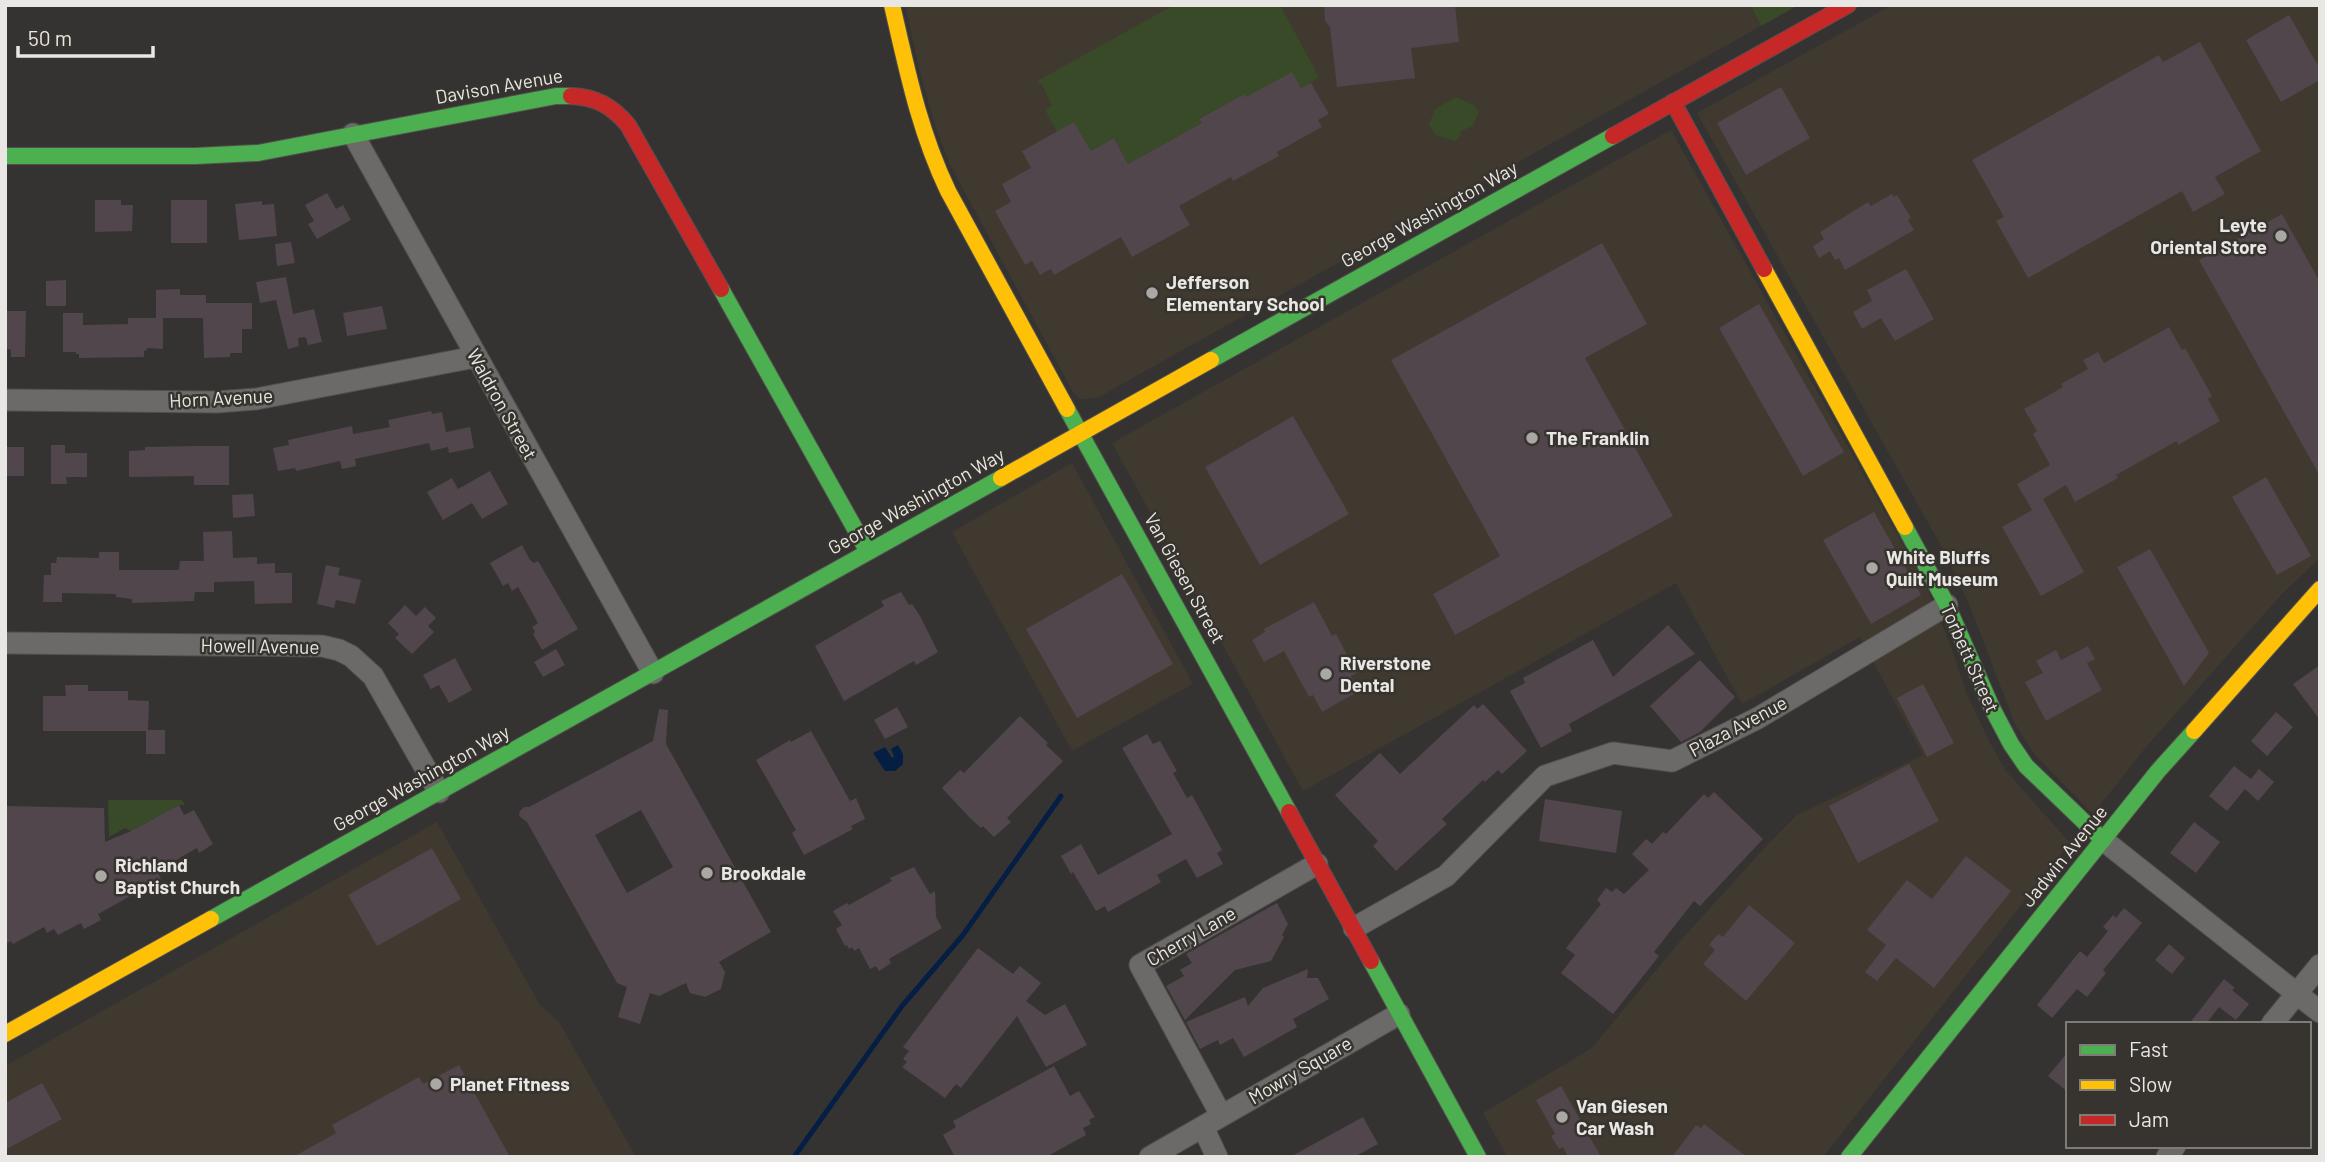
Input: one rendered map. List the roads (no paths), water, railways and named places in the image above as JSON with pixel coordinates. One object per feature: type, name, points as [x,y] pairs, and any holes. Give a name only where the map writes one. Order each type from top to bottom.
[{"type":"main road","name":"Van Giesen Street","points":[[892,5],[915,108],[931,156],[1478,1157]]},
{"type":"main road","name":"George Washington Way","points":[[5,1034],[1848,5]]},
{"type":"main road","name":"Davison Avenue","points":[[5,156],[227,155],[266,152],[556,96],[587,96],[599,100],[620,113],[627,122],[868,552]]},
{"type":"main road","name":"Torbett Street","points":[[1673,102],[1947,605],[1992,708],[2011,744],[2026,766],[2044,785],[2103,840]]},
{"type":"main road","name":"Jadwin Avenue","points":[[1849,1157],[2158,771],[2320,589]]},
{"type":"street","name":"Waldron Street","points":[[353,134],[653,673]]},
{"type":"street","name":"Horn Avenue","points":[[5,400],[217,402],[256,399],[475,357]]},
{"type":"street","name":"Plaza Avenue","points":[[1354,928],[1446,876],[1545,776],[1613,753],[1672,761],[1758,718],[1947,605]]},
{"type":"street","name":"Howell Avenue","points":[[5,643],[322,646],[339,650],[351,656],[373,676],[439,792]]},
{"type":"street","name":"Torbett Street","points":[[2103,840],[2320,1012]]},
{"type":"street","name":"Cherry Lane","points":[[1221,1115],[1140,965],[1317,863]]},
{"type":"street","points":[[2274,1022],[2320,965]]},
{"type":"street","name":"Mowry Square","points":[[1150,1157],[1399,1014]]},
{"type":"street","points":[[1203,1127],[1217,1157]]},
{"type":"water","points":[[898,745],[903,754],[903,764],[895,771],[885,771],[873,753],[885,747],[892,758],[894,756],[891,749]]},
{"type":"waterway","points":[[794,1157],[902,1006],[963,935],[1061,796]]},
{"type":"place","name":"Leyte Oriental Store","points":[[2281,236]]},
{"type":"place","name":"Jefferson Elementary School","points":[[1152,293]]},
{"type":"place","name":"The Franklin","points":[[1532,438]]},
{"type":"place","name":"White Bluffs Quilt Museum","points":[[1872,568]]},
{"type":"place","name":"Riverstone Dental","points":[[1326,674]]},
{"type":"place","name":"Brookdale","points":[[707,873]]},
{"type":"place","name":"Richland Baptist Church","points":[[101,876]]},
{"type":"place","name":"Planet Fitness","points":[[436,1084]]},
{"type":"place","name":"Van Giesen Car Wash","points":[[1562,1117]]}]
